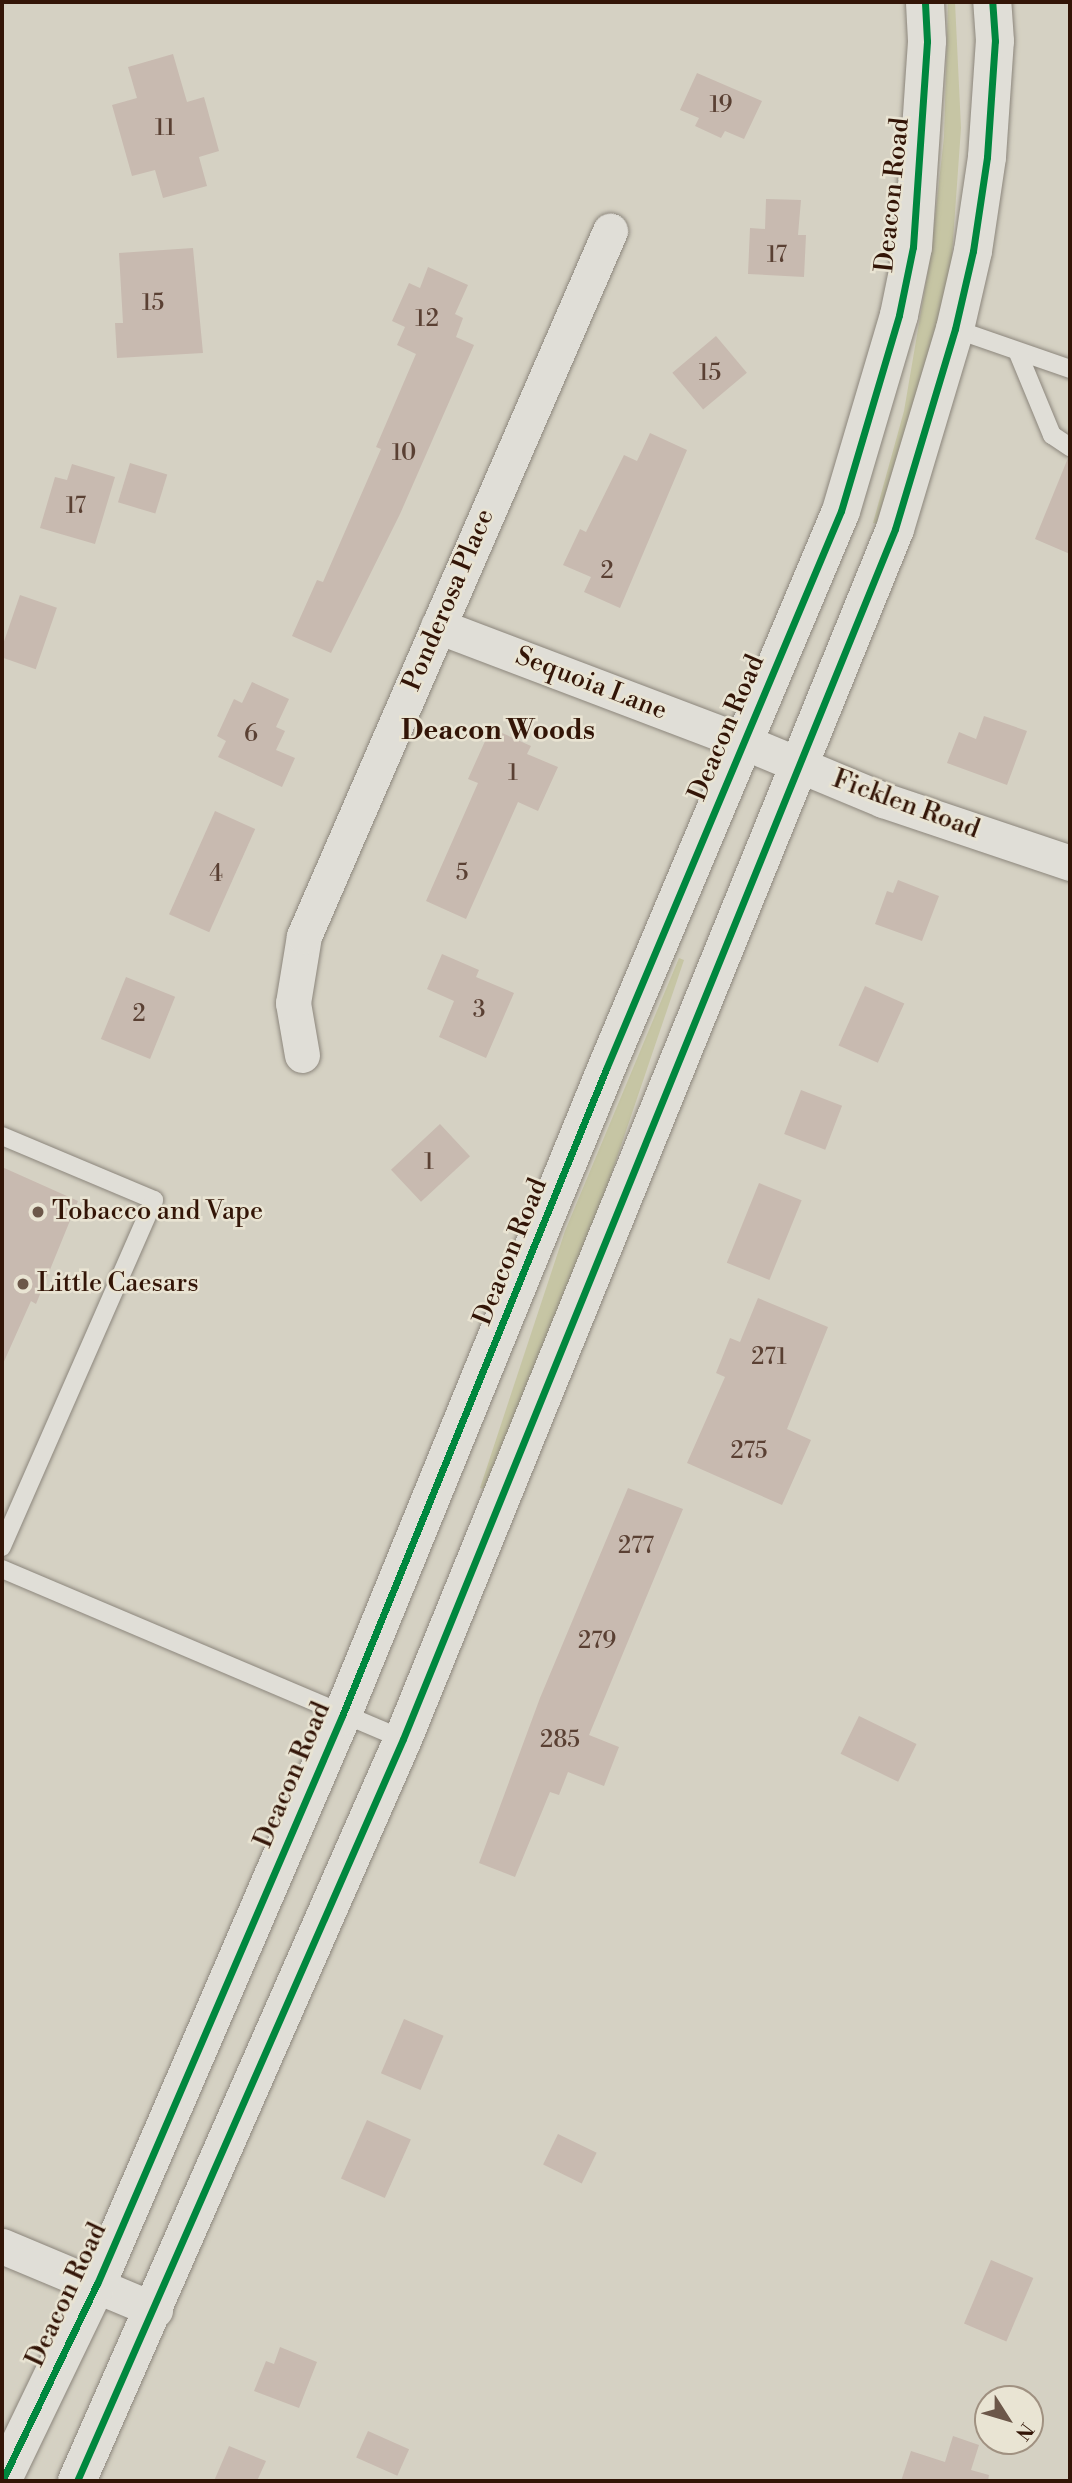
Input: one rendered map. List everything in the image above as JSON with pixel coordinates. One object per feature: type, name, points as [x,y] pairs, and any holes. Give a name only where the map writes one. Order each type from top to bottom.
[{"type":"main road","name":"Deacon Road","points":[[2,2481],[97,2284],[342,1716],[841,511],[899,315],[913,247],[922,150],[925,2]]},
{"type":"main road","points":[[77,2481],[155,2310],[403,1739],[797,763],[895,529],[955,329],[987,157],[996,41],[992,2]]},
{"type":"street","name":"Ponderosa Place","points":[[302,1055],[293,1003],[304,936],[610,231]]},
{"type":"street","name":"Sequoia Lane","points":[[438,626],[744,742]]},
{"type":"street","name":"Ficklen Road","points":[[744,742],[883,800],[1070,863]]},
{"type":"street","points":[[2,2246],[155,2310]]},
{"type":"lane","points":[[955,329],[1070,369]]},
{"type":"lane","points":[[1018,353],[1052,435],[1070,447]]},
{"type":"lane","points":[[2,1136],[154,1200],[2,1547]]},
{"type":"lane","points":[[2,1569],[342,1716],[403,1739]]},
{"type":"green space","points":[[948,2],[955,2],[961,128],[951,269],[925,385],[880,524],[873,523],[904,411],[931,253],[944,137]]},
{"type":"green space","points":[[679,958],[684,960],[591,1234],[486,1490],[480,1488],[565,1231]]},
{"type":"building","points":[[173,54],[187,102],[204,97],[219,151],[199,157],[207,186],[163,198],[155,170],[132,176],[112,105],[137,98],[128,67]]},
{"type":"building","points":[[697,73],[762,101],[744,139],[725,131],[721,138],[695,126],[699,118],[680,110]]},
{"type":"building","points":[[766,199],[801,200],[798,235],[806,235],[804,277],[748,274],[750,228],[765,229]]},
{"type":"building","points":[[193,248],[203,353],[117,358],[115,323],[123,323],[119,253]]},
{"type":"building","points":[[428,267],[468,285],[455,314],[463,318],[456,337],[474,345],[400,514],[331,653],[292,636],[317,580],[323,582],[381,449],[376,447],[416,354],[397,345],[405,327],[392,321],[409,283],[420,288]]},
{"type":"building","points":[[716,336],[747,373],[703,409],[672,373]]},
{"type":"building","points":[[650,433],[687,450],[620,608],[584,592],[591,577],[563,565],[580,529],[586,532],[624,455],[637,461]]},
{"type":"building","points":[[1070,458],[1070,554],[1035,539]]},
{"type":"building","points":[[130,463],[167,474],[155,514],[118,502]]},
{"type":"building","points":[[72,464],[115,477],[95,544],[40,528],[55,477],[67,480]]},
{"type":"building","points":[[20,595],[57,608],[36,669],[2,658],[2,647]]},
{"type":"building","points":[[252,682],[289,699],[276,727],[285,731],[276,750],[295,758],[282,787],[218,757],[226,741],[217,736],[234,699],[242,703]]},
{"type":"building","points":[[984,716],[1027,731],[1007,785],[947,763],[959,732],[976,739]]},
{"type":"building","points":[[491,728],[531,746],[527,754],[558,767],[538,811],[518,802],[466,919],[426,901],[478,783],[468,779]]},
{"type":"building","points":[[215,811],[255,829],[209,932],[169,914]]},
{"type":"building","points":[[898,880],[939,896],[922,941],[875,924],[887,891],[893,893]]},
{"type":"building","points":[[442,954],[479,970],[476,977],[514,993],[486,1058],[439,1037],[454,1001],[427,989]]},
{"type":"building","points":[[126,977],[175,997],[150,1059],[101,1039]]},
{"type":"building","points":[[865,986],[904,1003],[878,1063],[839,1045]]},
{"type":"building","points":[[801,1090],[842,1106],[825,1150],[784,1134]]},
{"type":"building","points":[[440,1124],[470,1156],[421,1202],[391,1170]]},
{"type":"building","points":[[2,1167],[78,1201],[36,1304],[31,1301],[2,1366]]},
{"type":"building","points":[[759,1183],[802,1200],[769,1280],[727,1263]]},
{"type":"building","points":[[758,1298],[828,1327],[787,1429],[811,1440],[782,1505],[687,1463],[725,1377],[716,1373],[730,1338],[740,1342]]},
{"type":"building","points":[[628,1488],[683,1509],[589,1735],[619,1747],[604,1786],[568,1772],[559,1795],[550,1792],[515,1877],[479,1863],[540,1698]]},
{"type":"building","points":[[859,1716],[917,1744],[898,1782],[841,1754]]},
{"type":"building","points":[[404,2019],[444,2036],[421,2090],[381,2073]]},
{"type":"building","points":[[367,2120],[411,2140],[385,2198],[341,2178]]},
{"type":"building","points":[[558,2134],[597,2153],[582,2183],[543,2165]]},
{"type":"building","points":[[991,2260],[1033,2278],[1006,2341],[964,2324]]},
{"type":"building","points":[[280,2347],[317,2362],[299,2408],[254,2391],[266,2361],[274,2364]]},
{"type":"building","points":[[368,2431],[409,2449],[397,2476],[356,2457]]},
{"type":"building","points":[[953,2436],[974,2443],[976,2455],[971,2470],[989,2475],[988,2481],[901,2481],[911,2451],[945,2462]]},
{"type":"building","points":[[229,2446],[266,2461],[257,2481],[214,2481]]},
{"type":"cycle path","points":[[2,2481],[97,2284],[342,1716],[606,1069],[841,511],[899,315],[913,247],[927,41],[925,2]]},
{"type":"cycle path","points":[[77,2481],[403,1739],[895,529],[955,329],[973,251],[987,157],[995,41],[992,2]]},
{"type":"place","name":"Tobacco and Vape","points":[[38,1212]]},
{"type":"place","name":"Little Caesars","points":[[23,1284]]},
{"type":"district","name":"Deacon Woods","points":[[498,731]]}]
